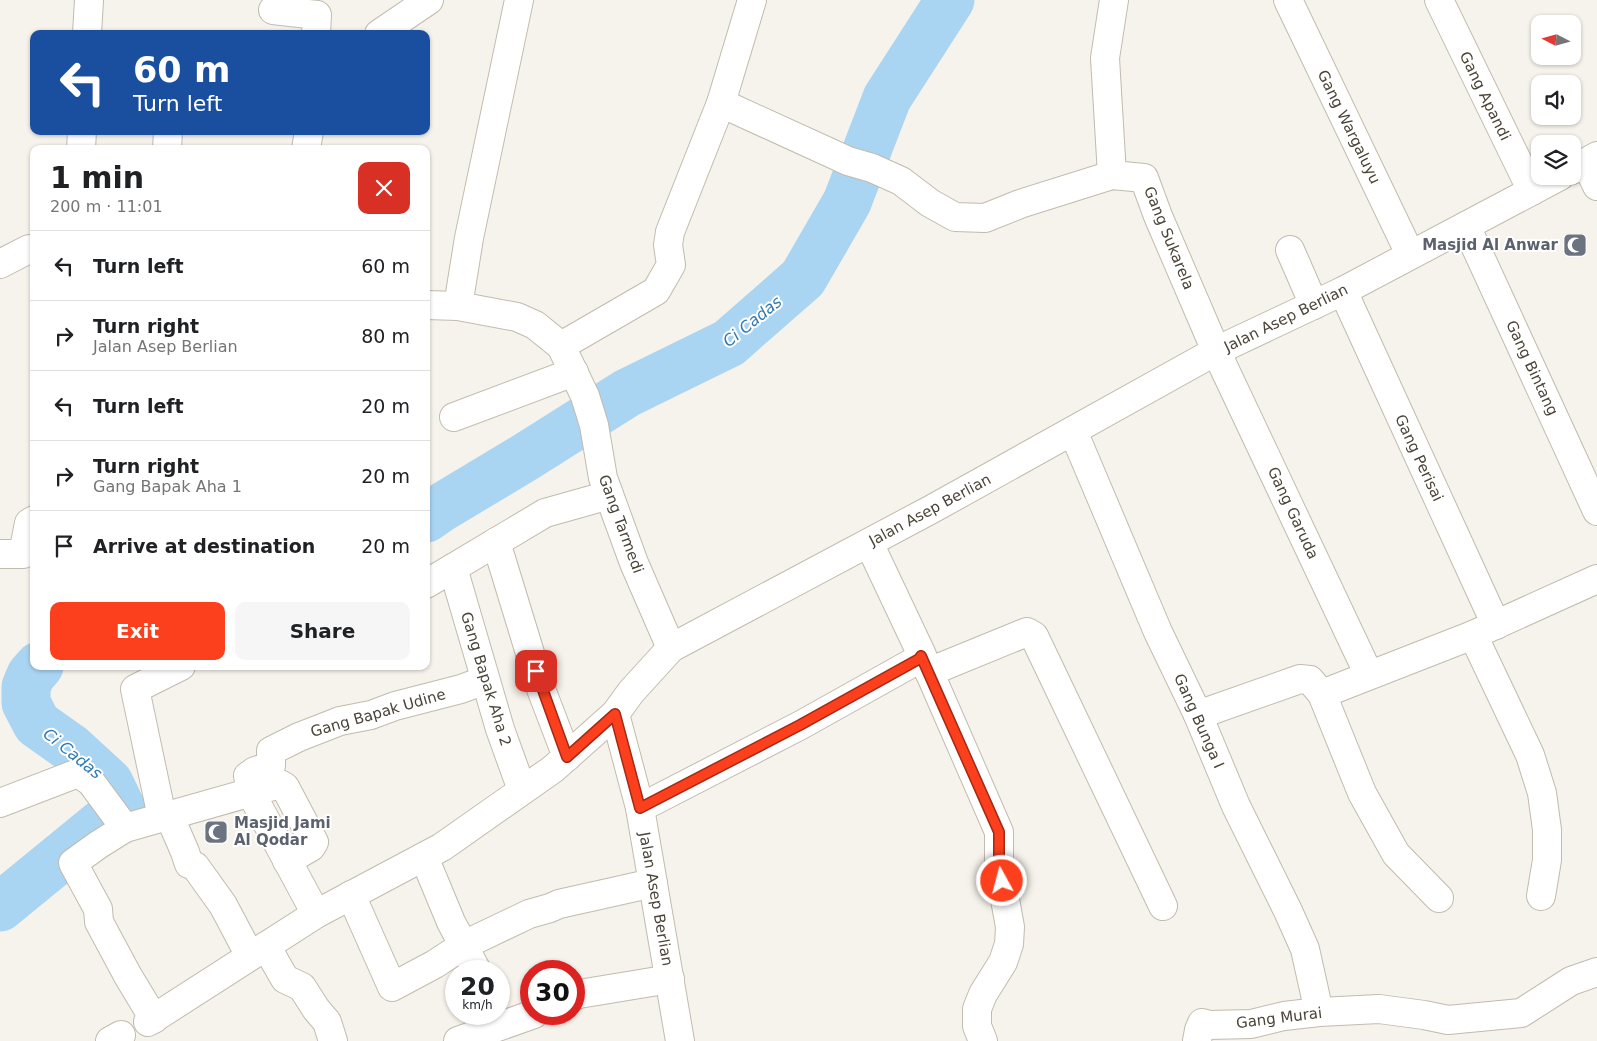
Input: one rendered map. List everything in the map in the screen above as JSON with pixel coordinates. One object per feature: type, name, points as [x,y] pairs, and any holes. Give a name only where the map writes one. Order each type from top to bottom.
[{"type":"street","points":[[88,30],[89,0]]},
{"type":"street","points":[[385,30],[430,0]]},
{"type":"street","points":[[458,306],[469,238],[519,0]]},
{"type":"street","points":[[430,305],[458,306],[517,317],[535,325],[561,346],[656,291],[671,265],[668,245],[670,232],[721,103],[752,0]]},
{"type":"street","points":[[721,103],[860,165],[901,181],[930,203],[954,217],[985,218],[1020,204],[1112,175],[1105,58],[1114,0]]},
{"type":"street","name":"Gang Wargaluyu","points":[[1288,0],[1410,254]]},
{"type":"street","name":"Gang Apandi","points":[[1439,0],[1532,191]]},
{"type":"street","points":[[273,10],[317,16]]},
{"type":"street","name":"Gang Sukarela","points":[[1112,175],[1144,178],[1158,216],[1216,351]]},
{"type":"street","name":"Jalan Asep Berlian","points":[[680,1041],[640,808],[615,714],[631,692],[671,648],[1073,432],[1216,351],[1314,305],[1543,185]]},
{"type":"street","name":"Gang Bintang","points":[[1466,226],[1597,511]]},
{"type":"street","points":[[0,264],[30,249]]},
{"type":"street","points":[[1290,250],[1314,305]]},
{"type":"street","name":"Gang Perisai","points":[[1343,290],[1484,630],[1530,755],[1542,793],[1547,830],[1547,860],[1541,896]]},
{"type":"street","name":"Gang Tarmedi","points":[[561,346],[579,384],[594,425],[603,478],[609,495],[634,563],[671,648]]},
{"type":"street","name":"Gang Garuda","points":[[1216,351],[1369,675]]},
{"type":"street","points":[[454,417],[579,384]]},
{"type":"street","name":"Gang Bunga I","points":[[1073,432],[1158,632],[1198,715],[1236,806],[1288,911],[1332,1011]]},
{"type":"street","points":[[430,582],[545,513],[609,495]]},
{"type":"street","points":[[0,554],[22,554],[28,523],[30,522]]},
{"type":"street","points":[[496,542],[541,689],[567,757]]},
{"type":"street","points":[[869,542],[999,832],[999,866],[1010,927],[1009,944],[1003,962],[983,994],[977,1009],[976,1026],[983,1041]]},
{"type":"street","name":"Gang Bapak Aha 2","points":[[453,568],[500,729],[522,790]]},
{"type":"street","points":[[1322,694],[1484,630],[1597,579]]},
{"type":"street","points":[[925,664],[1027,632],[1034,636],[1163,906]]},
{"type":"street","points":[[640,808],[800,725],[919,659],[925,664]]},
{"type":"street","points":[[174,670],[135,689],[165,816],[185,852],[189,864],[195,866],[258,951],[285,979],[302,986],[316,1009],[328,1022],[333,1041]]},
{"type":"street","points":[[1198,715],[1300,679],[1310,680],[1322,694],[1366,801],[1396,854],[1439,898]]},
{"type":"street","name":"Gang Bapak Udine","points":[[251,793],[248,776],[255,771],[271,766],[271,751],[299,737],[340,721],[371,715],[395,706],[461,689],[485,680]]},
{"type":"street","points":[[118,817],[98,845],[73,863],[98,909],[99,922],[151,1020],[316,914],[442,847],[553,768],[615,714]]},
{"type":"street","points":[[0,803],[78,773],[91,782],[118,817]]},
{"type":"street","points":[[118,817],[165,816],[251,793],[316,914]]},
{"type":"street","points":[[424,857],[451,922],[472,960]]},
{"type":"street","points":[[351,895],[392,987],[435,964],[464,945],[528,914],[559,904],[653,883]]},
{"type":"street","points":[[1332,1011],[1379,1009],[1448,1020],[1521,1013],[1570,981],[1597,972]]},
{"type":"street","points":[[585,993],[670,979]]},
{"type":"street","name":"Gang Murai","points":[[1197,1041],[1202,1023],[1209,1025],[1251,1024],[1284,1016],[1332,1011]]},
{"type":"street","points":[[458,1041],[515,1023]]},
{"type":"waterway","name":"Ci Cadas","points":[[430,515],[627,393],[729,343],[803,278],[847,202],[887,98],[950,0]]},
{"type":"waterway","name":"Ci Cadas","points":[[0,907],[121,808],[109,783],[71,748],[37,724],[26,703],[26,687],[35,670]]},
{"type":"place","name":"Masjid Al Anwar","points":[[1575,245]]},
{"type":"place","name":"Masjid Jami Al Qodar","points":[[216,832]]},
{"type":"route","points":[[536,671],[567,757],[615,714],[640,808],[800,725],[919,659],[921,656],[999,832],[999,866],[1002,881]]}]
